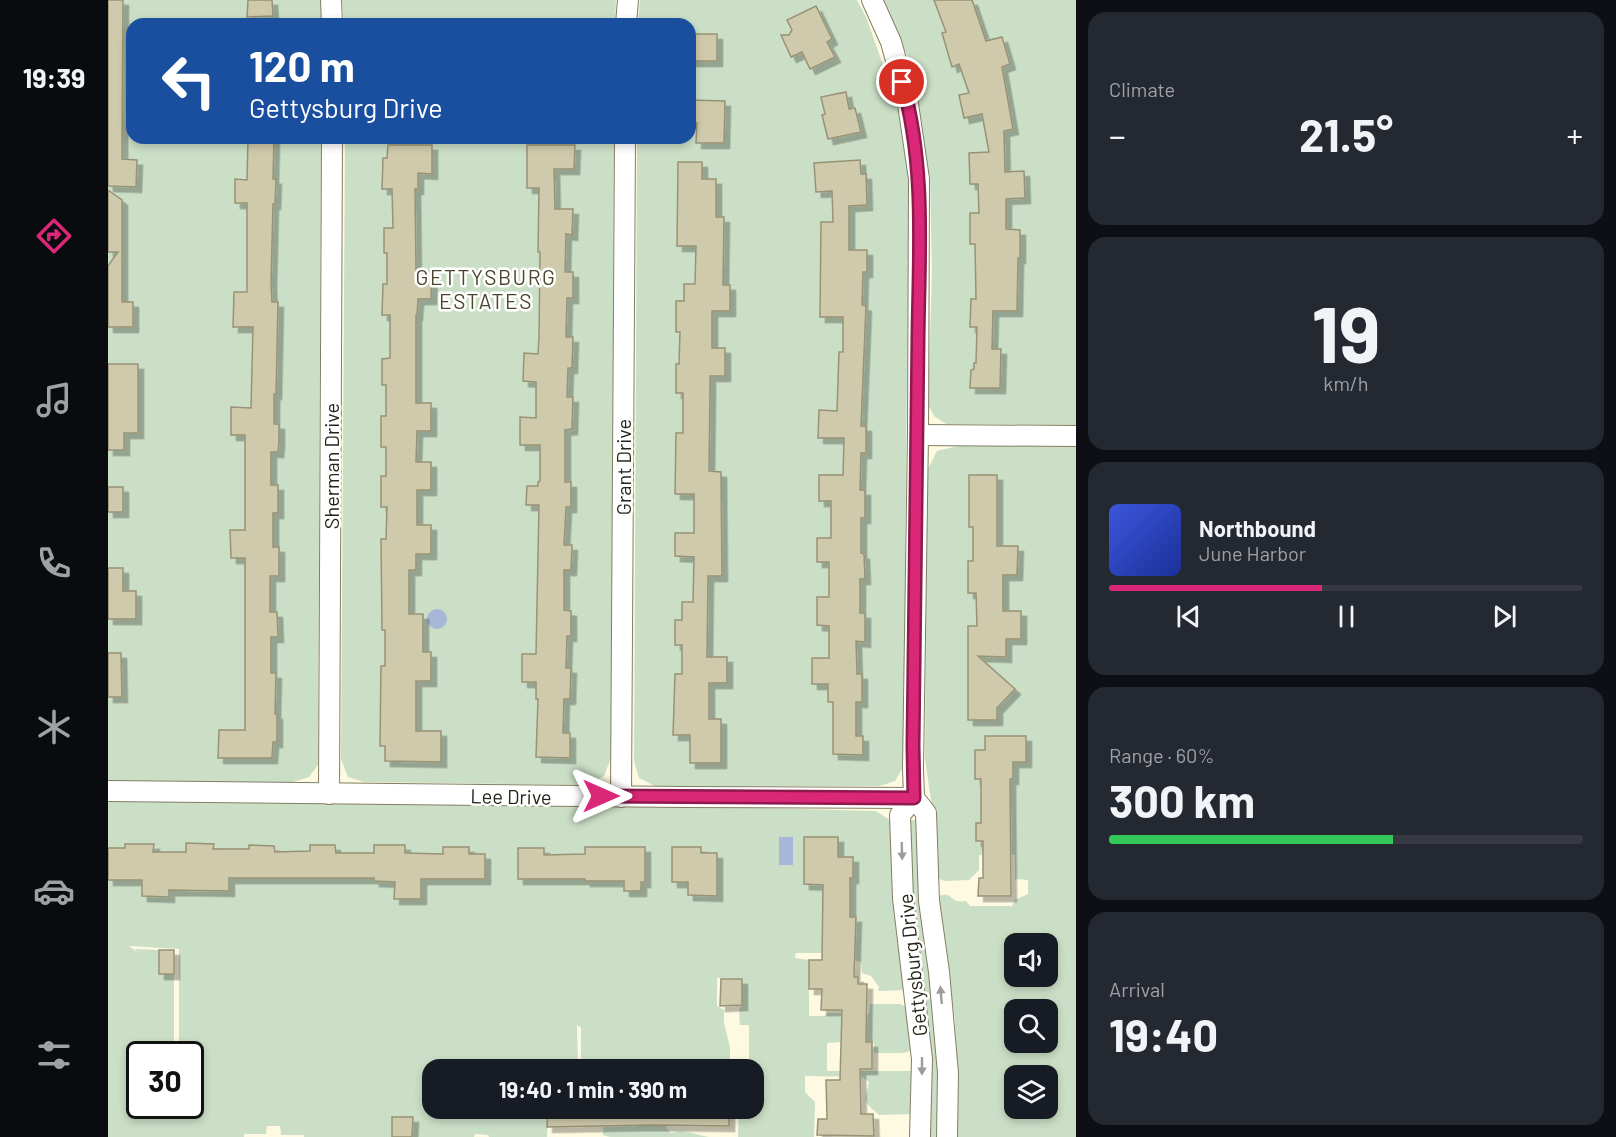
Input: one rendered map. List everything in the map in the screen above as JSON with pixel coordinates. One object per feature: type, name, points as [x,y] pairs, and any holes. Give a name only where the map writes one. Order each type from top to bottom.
[{"type":"street","points":[[331,0],[332,18]]},
{"type":"street","points":[[626,18],[628,0]]},
{"type":"street","name":"Gettysburg Drive","points":[[872,0],[891,42],[908,104],[919,179],[914,798],[926,813],[929,901],[939,972],[948,1073],[947,1137]]},
{"type":"street","name":"Sherman Drive","points":[[329,794],[332,144]]},
{"type":"street","name":"Grant Drive","points":[[621,797],[625,144]]},
{"type":"street","points":[[918,435],[1076,436]]},
{"type":"street","name":"Lee Drive","points":[[108,791],[914,798]]},
{"type":"street","name":"Gettysburg Drive","points":[[914,798],[900,815],[903,898],[922,1059],[920,1137]]},
{"type":"green space","points":[[108,0],[321,0],[321,18],[126,18],[126,144],[321,144],[318,765],[309,777],[290,783],[108,781]]},
{"type":"green space","points":[[342,0],[616,0],[615,18],[344,18]]},
{"type":"green space","points":[[640,0],[857,0],[866,17],[897,104],[909,181],[903,767],[895,781],[880,786],[655,786],[639,778],[634,761],[637,144],[696,144],[696,18],[638,18]]},
{"type":"green space","points":[[882,0],[1076,0],[1076,425],[946,424],[934,416],[928,405],[932,271],[930,178],[912,66]]},
{"type":"green space","points":[[345,144],[614,144],[611,758],[604,776],[587,785],[364,782],[348,777],[341,759]]},
{"type":"green space","points":[[958,446],[1076,446],[1076,1137],[957,1137],[955,1020],[937,897],[947,895],[957,901],[966,901],[970,906],[1012,906],[1015,900],[1028,894],[1028,880],[1015,879],[1015,855],[979,855],[979,870],[969,880],[944,881],[938,878],[937,842],[925,759],[927,471],[937,451]]},
{"type":"green space","points":[[108,801],[689,806],[876,811],[891,821],[899,953],[905,990],[878,991],[879,987],[871,976],[862,973],[861,962],[854,960],[855,953],[796,953],[795,958],[809,960],[809,1016],[825,1016],[828,1013],[869,1014],[870,1004],[900,1004],[907,1007],[911,1051],[874,1053],[874,1043],[866,1042],[842,1024],[841,1042],[827,1043],[827,1071],[911,1071],[913,1114],[879,1115],[866,1100],[869,1082],[862,1077],[805,1076],[805,1092],[815,1102],[814,1137],[738,1137],[739,1119],[764,1119],[764,1059],[749,1059],[749,1025],[740,1025],[742,979],[717,978],[717,1006],[724,1010],[730,1059],[581,1059],[581,1028],[577,1025],[578,1059],[422,1059],[422,1119],[548,1119],[547,1137],[489,1137],[475,1134],[474,1137],[413,1137],[409,1117],[392,1117],[392,1137],[281,1135],[280,1126],[267,1126],[266,1134],[244,1134],[244,1137],[108,1137]],"holes":[[[129,946],[179,949],[179,1041],[204,1041],[204,1119],[126,1119],[126,1041],[174,1041],[174,974],[159,974],[159,950],[135,949],[137,952]]]},
{"type":"green space","points":[[910,820],[918,820],[939,1066],[939,1137],[930,1137],[930,1061],[912,900]]},
{"type":"green space","points":[[654,1119],[665,1119],[665,1126],[671,1133],[685,1132],[709,1137],[610,1137],[603,1135],[603,1127],[647,1125]]},
{"type":"water","points":[[433,609],[441,609],[447,615],[447,623],[441,629],[433,629],[427,623],[427,615]]},
{"type":"water","points":[[779,837],[793,837],[793,865],[779,865]]},
{"type":"building","points":[[108,0],[123,0],[122,159],[137,160],[136,187],[108,186]]},
{"type":"building","points":[[248,0],[272,0],[273,16],[247,17]]},
{"type":"building","points":[[934,0],[972,0],[986,41],[1002,37],[1010,64],[1002,67],[1013,129],[1004,131],[1005,172],[1024,171],[1025,198],[1006,199],[1006,229],[1020,230],[1020,258],[1018,258],[1017,311],[993,311],[992,349],[1001,349],[1000,388],[970,388],[971,370],[974,369],[974,363],[976,363],[977,327],[970,327],[971,299],[976,299],[975,244],[970,244],[970,213],[979,213],[978,184],[970,184],[969,153],[989,152],[982,114],[964,118],[959,95],[969,93],[959,64],[952,67],[942,33],[946,32]]},
{"type":"building","points":[[816,6],[832,39],[827,42],[835,57],[810,69],[802,52],[791,57],[781,35],[789,35],[792,30],[787,20]]},
{"type":"building","points":[[696,34],[717,34],[717,61],[696,61]]},
{"type":"building","points":[[846,92],[849,109],[855,108],[861,132],[828,139],[822,115],[825,114],[821,97]]},
{"type":"building","points":[[696,100],[725,101],[724,143],[696,143]]},
{"type":"building","points":[[248,144],[274,144],[273,179],[276,179],[275,204],[273,204],[271,284],[272,302],[278,302],[274,424],[279,424],[279,442],[278,452],[271,452],[271,485],[278,485],[278,513],[273,513],[273,547],[279,547],[279,576],[270,576],[270,612],[277,612],[278,637],[271,637],[271,673],[276,673],[277,742],[273,742],[272,758],[218,758],[219,730],[245,730],[245,558],[231,558],[230,530],[245,530],[245,435],[231,435],[231,407],[251,408],[253,327],[233,327],[234,292],[247,292],[247,203],[235,203],[235,179],[247,180]]},
{"type":"building","points":[[388,145],[432,145],[432,174],[418,173],[418,189],[415,189],[416,271],[432,271],[431,299],[418,299],[416,315],[416,403],[431,403],[431,431],[417,431],[416,462],[431,462],[431,490],[417,490],[417,525],[431,525],[431,554],[416,554],[416,570],[409,570],[409,614],[423,614],[423,652],[431,652],[431,681],[416,681],[416,731],[441,731],[441,762],[385,761],[385,746],[380,746],[381,666],[385,666],[385,630],[382,630],[381,539],[386,539],[387,507],[381,507],[381,476],[386,476],[386,447],[381,447],[381,416],[386,416],[386,385],[382,385],[382,359],[390,358],[390,315],[382,315],[383,284],[387,284],[384,228],[393,228],[392,189],[382,189],[383,158],[387,158]]},
{"type":"building","points":[[527,145],[575,145],[574,169],[554,169],[555,209],[573,209],[572,235],[566,234],[565,272],[573,272],[573,298],[567,298],[566,337],[573,337],[572,368],[568,368],[567,397],[573,397],[572,429],[565,430],[565,482],[571,482],[571,507],[566,507],[564,545],[572,545],[571,570],[564,570],[564,610],[571,611],[571,636],[567,636],[566,668],[571,668],[570,699],[564,699],[563,733],[570,733],[570,758],[536,757],[538,699],[536,699],[536,682],[522,682],[522,654],[536,654],[539,505],[526,505],[527,486],[538,486],[540,481],[540,445],[520,445],[520,417],[536,418],[536,382],[523,381],[524,353],[538,354],[539,337],[539,188],[527,188]]},
{"type":"building","points":[[860,160],[861,174],[866,174],[867,205],[849,206],[849,250],[867,250],[867,272],[863,272],[862,305],[866,306],[861,426],[866,426],[866,453],[861,453],[860,490],[865,490],[865,518],[861,518],[861,553],[864,554],[865,579],[860,579],[860,613],[865,613],[865,642],[856,641],[857,674],[862,674],[862,702],[856,702],[856,736],[863,736],[863,755],[833,754],[833,702],[828,702],[828,684],[812,684],[812,658],[829,658],[829,626],[817,625],[817,597],[829,597],[829,562],[817,562],[817,538],[831,538],[831,501],[819,501],[819,475],[843,475],[844,438],[818,438],[819,410],[837,411],[839,352],[843,352],[843,317],[820,317],[821,222],[833,222],[832,191],[816,192],[814,163]]},
{"type":"building","points":[[678,162],[702,162],[702,179],[716,179],[716,217],[724,217],[723,285],[730,285],[730,311],[712,311],[712,348],[725,348],[725,376],[710,376],[709,471],[721,472],[722,576],[708,576],[707,657],[727,657],[727,683],[709,683],[709,719],[721,719],[721,763],[690,763],[690,735],[673,735],[675,674],[682,674],[682,645],[675,645],[675,620],[682,620],[682,602],[693,602],[694,557],[675,556],[675,533],[694,533],[694,494],[675,494],[676,433],[683,433],[683,393],[676,393],[676,364],[679,364],[680,332],[676,332],[676,301],[684,301],[684,284],[695,284],[696,246],[677,246]]},
{"type":"building","points":[[108,190],[122,200],[122,302],[133,302],[133,327],[108,327],[108,266],[118,252],[108,252]]},
{"type":"building","points":[[108,364],[138,364],[138,433],[124,433],[124,450],[108,450]]},
{"type":"building","points":[[969,475],[997,475],[997,546],[1018,546],[1017,575],[1003,575],[1003,611],[1021,611],[1021,639],[1006,639],[1006,657],[978,656],[1015,689],[997,708],[997,720],[968,720],[968,626],[977,626],[976,593],[968,593],[968,561],[973,561],[973,527],[969,527]]},
{"type":"building","points":[[108,487],[123,487],[123,512],[108,512]]},
{"type":"building","points":[[108,568],[123,568],[123,591],[136,591],[136,619],[108,619]]},
{"type":"building","points":[[108,653],[121,653],[122,697],[108,697]]},
{"type":"building","points":[[985,736],[1026,736],[1026,762],[1013,762],[1013,779],[1010,779],[1011,896],[978,896],[979,878],[983,878],[983,841],[976,841],[976,823],[981,823],[981,779],[975,779],[975,750],[985,750]]},
{"type":"building","points":[[804,837],[838,837],[838,857],[853,857],[853,878],[850,878],[850,917],[856,917],[854,977],[858,977],[858,984],[867,984],[866,1042],[872,1042],[872,1069],[860,1069],[861,1114],[873,1114],[874,1136],[817,1135],[818,1119],[827,1119],[826,1080],[840,1080],[842,1010],[821,1010],[822,989],[809,989],[809,960],[822,960],[823,885],[804,884]]},
{"type":"building","points":[[186,843],[214,844],[213,849],[249,849],[249,845],[274,846],[275,852],[310,851],[310,845],[335,845],[336,853],[374,853],[374,845],[405,845],[405,853],[443,854],[443,847],[469,847],[469,854],[485,854],[485,879],[421,879],[421,899],[394,899],[395,882],[374,881],[374,878],[229,878],[229,891],[169,890],[169,897],[142,896],[142,880],[108,880],[108,848],[125,848],[125,844],[154,844],[153,852],[186,852]]},
{"type":"building","points":[[585,847],[645,847],[645,882],[641,882],[641,891],[624,891],[624,881],[518,879],[518,848],[544,848],[544,855],[585,854]]},
{"type":"building","points":[[672,847],[701,847],[701,853],[717,853],[717,896],[688,895],[688,882],[672,882]]},
{"type":"building","points":[[159,950],[174,950],[174,974],[159,974]]},
{"type":"building","points":[[721,979],[742,979],[742,1005],[720,1006]]},
{"type":"building","points":[[392,1117],[413,1117],[412,1137],[392,1137]]},
{"type":"building","points":[[547,1119],[729,1119],[729,1126],[547,1127]]},
{"type":"district","name":"GETTYSBURG ESTATES","points":[[486,288]]},
{"type":"route","points":[[601,796],[914,798],[919,179],[908,104],[902,82]]}]
